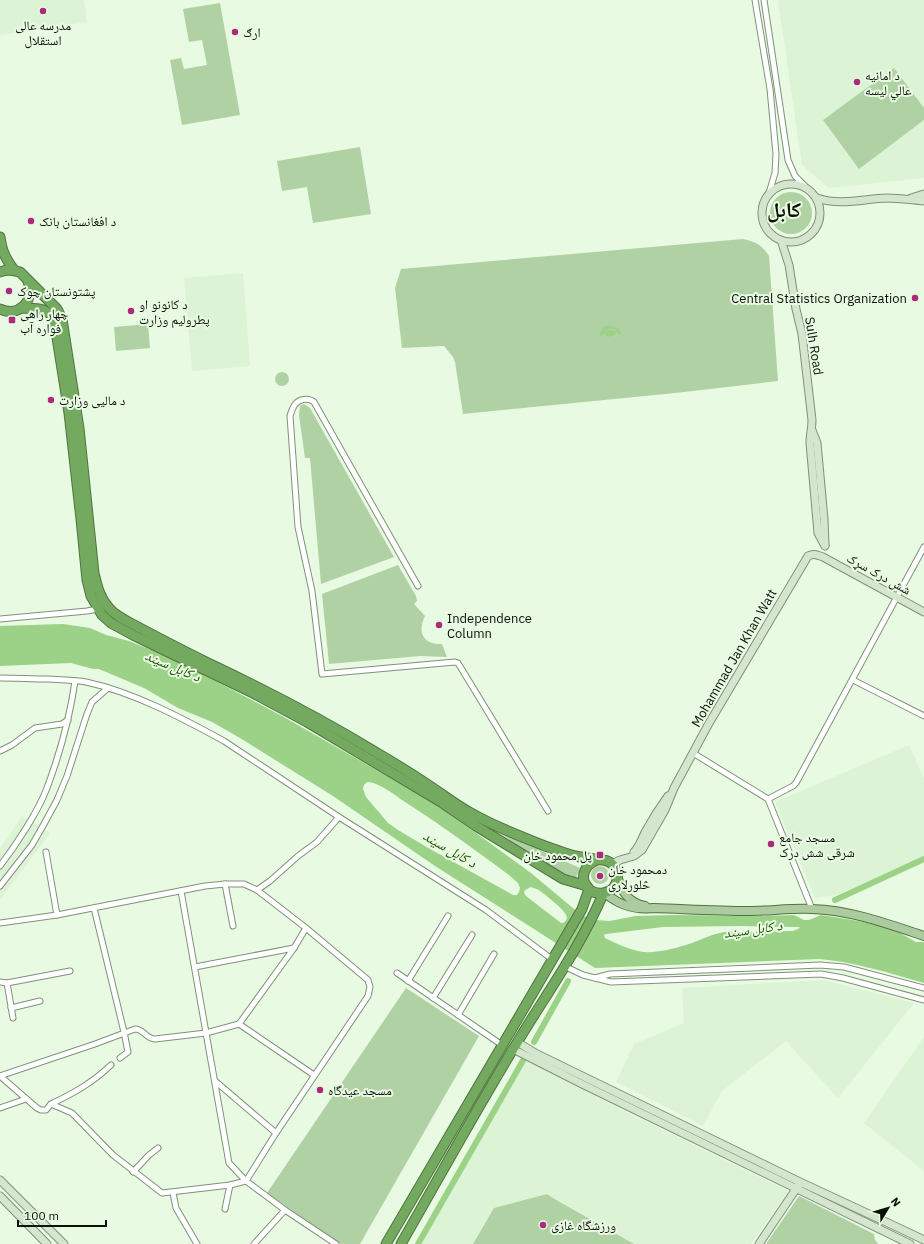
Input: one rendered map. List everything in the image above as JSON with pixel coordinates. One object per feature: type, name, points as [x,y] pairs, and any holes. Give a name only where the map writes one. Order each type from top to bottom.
[{"type":"highway","points":[[0,237],[3,253],[14,270]]},
{"type":"highway","points":[[0,272],[8,270],[20,272],[25,276],[30,286],[30,296],[28,301],[21,308],[10,312],[0,309]]},
{"type":"highway","points":[[21,308],[42,309],[50,314],[54,319],[69,413],[87,580],[91,596],[102,615],[111,623],[147,642],[251,692],[307,722],[441,802],[476,826],[563,879],[588,887],[598,893],[604,893],[614,887],[618,878],[617,873],[610,862],[573,856],[491,824],[471,813],[367,746],[251,683],[172,646],[122,618],[110,609],[99,592],[94,573],[78,428],[62,319],[57,309],[28,281]]},
{"type":"highway","points":[[386,1244],[582,909],[588,887],[584,881],[585,870],[588,865],[597,860]]},
{"type":"highway","points":[[401,1244],[515,1046],[593,916],[604,893]]},
{"type":"highway","points":[[398,1222],[413,1223]]},
{"type":"main road","points":[[792,183],[804,186],[817,198],[821,212],[818,226],[809,237],[800,241],[790,242],[781,240],[767,230],[762,217],[764,203],[770,193],[780,185],[792,183]]},
{"type":"main road","points":[[904,200],[924,194]]},
{"type":"main road","points":[[817,198],[826,201],[887,198],[924,201]]},
{"type":"main road","name":"Sulh Road","points":[[781,240],[790,265],[796,309],[802,334],[812,430],[817,443],[824,519],[825,546],[823,557]]},
{"type":"main road","name":"Mohammad Jan Khan Watt","points":[[610,862],[634,856],[640,852],[666,810],[674,788],[693,753],[805,560],[812,554],[823,557]]},
{"type":"main road","name":"شش درک سړک","points":[[823,557],[924,612]]},
{"type":"main road","points":[[618,878],[621,889],[628,898],[638,904],[654,908]]},
{"type":"main road","points":[[604,893],[617,902],[639,909],[654,908],[749,911],[812,909],[839,912],[895,926],[924,936]]},
{"type":"main road","points":[[515,1046],[582,1084],[799,1185],[924,1240]]},
{"type":"main road","points":[[0,1180],[64,1244]]},
{"type":"main road","points":[[759,1244],[799,1185]]},
{"type":"main road","points":[[799,1185],[910,1244]]},
{"type":"main road","points":[[0,1196],[47,1244]]},
{"type":"street","points":[[755,0],[770,88],[776,154],[775,173],[770,193]]},
{"type":"street","points":[[764,0],[788,160],[795,176],[804,186]]},
{"type":"street","points":[[418,586],[317,406],[310,399],[302,399],[294,406],[290,416],[298,527],[312,591],[322,674],[455,662],[458,664],[548,811]]},
{"type":"street","points":[[768,799],[796,783],[924,547]]},
{"type":"street","points":[[0,619],[98,609]]},
{"type":"street","points":[[0,678],[75,681],[108,688],[142,700],[224,741],[339,817],[486,910],[553,960]]},
{"type":"street","points":[[853,680],[924,716]]},
{"type":"street","points":[[0,866],[24,830],[47,789],[68,720],[75,681]]},
{"type":"street","points":[[0,886],[32,845],[44,824],[57,800],[67,776],[92,702],[108,688]]},
{"type":"street","points":[[0,751],[12,745],[35,728],[62,724],[68,720]]},
{"type":"street","points":[[693,753],[768,799],[812,909]]},
{"type":"street","points":[[257,890],[270,882],[298,856],[317,842],[339,817]]},
{"type":"street","points":[[46,852],[57,915]]},
{"type":"street","points":[[225,884],[233,926]]},
{"type":"street","points":[[0,922],[57,915],[205,886],[244,884],[257,890],[306,928],[368,980],[370,987],[368,996],[314,1075],[246,1181],[230,1185],[162,1194],[113,1155],[72,1113],[51,1104]]},
{"type":"street","points":[[181,891],[229,1164],[246,1181],[285,1210],[336,1244]]},
{"type":"street","points":[[94,908],[128,1052],[120,1058]]},
{"type":"street","points":[[408,981],[448,916]]},
{"type":"street","points":[[111,1065],[102,1074],[77,1092],[51,1104],[46,1110],[41,1110],[26,1099],[0,1076],[95,1044],[124,1032],[138,1029],[143,1031],[151,1039],[206,1033],[239,1024],[294,948],[306,928]]},
{"type":"street","points":[[433,998],[472,935]]},
{"type":"street","points":[[195,967],[294,948]]},
{"type":"street","points":[[458,1015],[494,954]]},
{"type":"street","points":[[796,965],[796,975]]},
{"type":"street","points":[[594,978],[610,974],[820,965],[844,967],[924,988]]},
{"type":"street","points":[[564,966],[583,975],[611,982],[821,974],[843,978],[924,1000]]},
{"type":"street","points":[[0,982],[2,983],[70,971]]},
{"type":"street","points":[[397,974],[502,1045]]},
{"type":"street","points":[[6,982],[13,1018]]},
{"type":"street","points":[[11,1008],[40,1001]]},
{"type":"street","points":[[239,1024],[314,1075]]},
{"type":"street","points":[[215,1081],[276,1133]]},
{"type":"street","points":[[0,1108],[26,1099]]},
{"type":"street","points":[[133,1172],[158,1148]]},
{"type":"street","points":[[224,1209],[230,1185]]},
{"type":"street","points":[[173,1193],[176,1208],[197,1244]]},
{"type":"street","points":[[254,1244],[285,1210]]},
{"type":"shaded area","name":"مدرسه عالی استقلال","points":[[0,0],[84,0],[87,22],[0,35]]},
{"type":"shaded area","name":"د امانیه عالي لیسه","points":[[778,0],[924,0],[924,178],[829,188],[802,165]]},
{"type":"shaded area","points":[[220,3],[240,115],[182,125],[170,60],[181,58],[184,69],[207,65],[202,40],[189,42],[183,9]]},
{"type":"shaded area","points":[[894,68],[924,108],[924,120],[859,169],[823,120]]},
{"type":"shaded area","points":[[360,147],[371,214],[313,223],[307,187],[282,191],[277,161]]},
{"type":"shaded area","points":[[791,192],[806,198],[812,213],[806,228],[791,234],[776,228],[770,213],[776,198]]},
{"type":"shaded area","points":[[743,239],[758,244],[769,256],[778,381],[675,393],[463,414],[455,362],[444,346],[402,348],[395,288],[401,269]]},
{"type":"shaded area","points":[[243,273],[250,366],[192,371],[184,278]]},
{"type":"shaded area","points":[[148,324],[150,348],[116,351],[114,327]]},
{"type":"shaded area","points":[[279,372],[285,372],[289,376],[289,382],[285,386],[279,386],[275,382],[275,376]]},
{"type":"shaded area","points":[[304,404],[310,408],[394,557],[321,584],[310,458],[305,458],[299,415],[300,406]]},
{"type":"shaded area","points":[[398,565],[416,596],[417,601],[414,604],[425,616],[422,627],[423,636],[430,642],[442,644],[447,657],[420,656],[329,664],[322,594]]},
{"type":"shaded area","points":[[909,745],[924,779],[924,857],[837,895],[815,898],[775,802]]},
{"type":"shaded area","points":[[22,816],[50,833],[0,900],[0,849]]},
{"type":"shaded area","points":[[497,831],[580,868],[576,878],[570,875],[568,879]]},
{"type":"shaded area","points":[[600,866],[606,869],[609,875],[606,881],[600,884],[594,881],[591,875],[594,869]]},
{"type":"shaded area","points":[[823,980],[914,1003],[838,1098],[786,1041],[722,1091],[703,1126],[616,1082],[634,1044],[684,1023],[682,988]]},
{"type":"shaded area","points":[[406,988],[479,1036],[360,1244],[341,1244],[267,1193]]},
{"type":"shaded area","points":[[924,1037],[924,1171],[864,1123]]},
{"type":"shaded area","points":[[526,1060],[614,1106],[788,1191],[751,1244],[634,1244],[547,1194],[494,1208],[473,1244],[421,1244]]},
{"type":"shaded area","name":"ورزشگاه غازی","points":[[547,1194],[634,1244],[473,1244],[494,1208]]},
{"type":"shaded area","points":[[799,1196],[874,1234],[875,1240],[878,1244],[766,1244]]},
{"type":"water","points":[[605,326],[615,327],[622,334],[619,335],[614,329],[608,329],[604,332],[614,330],[616,333],[615,335],[608,337],[604,333],[603,335],[599,336]]},
{"type":"water","name":"د کابل سيند","points":[[63,624],[90,628],[106,635],[129,641],[174,659],[282,716],[436,804],[531,873],[574,909],[586,917],[596,920],[609,921],[636,916],[794,915],[804,920],[809,920],[821,915],[853,920],[891,928],[916,942],[924,942],[924,983],[859,965],[819,959],[595,968],[435,866],[333,796],[212,722],[178,708],[144,688],[99,669],[93,669],[71,663],[0,666],[0,626]],"holes":[[[367,782],[377,784],[392,793],[509,875],[518,883],[520,888],[517,895],[513,895],[430,849],[388,823],[366,797],[363,789]],[[531,887],[544,894],[558,905],[565,913],[567,918],[566,921],[561,923],[526,896],[524,893],[525,890]],[[739,926],[800,928],[793,931],[724,932],[674,948],[649,952],[638,951],[624,946],[605,938],[604,935],[663,927]]]},
{"type":"waterway","points":[[835,900],[924,859]]},
{"type":"waterway","points":[[534,1042],[568,981]]},
{"type":"waterway","points":[[418,1244],[525,1057]]},
{"type":"place","name":"مدرسه عالی استقلال","points":[[43,11]]},
{"type":"place","name":"ارګ","points":[[235,32]]},
{"type":"place","name":"د امانیه عالي لیسه","points":[[857,82]]},
{"type":"place","name":"د افغانستان بانک","points":[[31,221]]},
{"type":"place","name":"پشتونستان چوک","points":[[9,291]]},
{"type":"place","name":"Central Statistics Organization","points":[[915,298]]},
{"type":"place","name":"د کانونو او پطرولیم وزارت","points":[[131,311]]},
{"type":"place","name":"چهار راهی فواره آب","points":[[12,320]]},
{"type":"place","name":"د مالیی وزارت","points":[[51,400]]},
{"type":"place","name":"Independence Column","points":[[439,625]]},
{"type":"place","name":"مسجد جامع شرقی شش درک","points":[[771,844]]},
{"type":"place","name":"پل محمود خان","points":[[600,855]]},
{"type":"place","name":"دمحمود خان څلورلاری","points":[[600,876]]},
{"type":"place","name":"مسجد عیدگاه","points":[[320,1090]]},
{"type":"place","name":"ورزشگاه غازی","points":[[543,1225]]},
{"type":"district","name":"کابل","points":[[784,209]]}]
